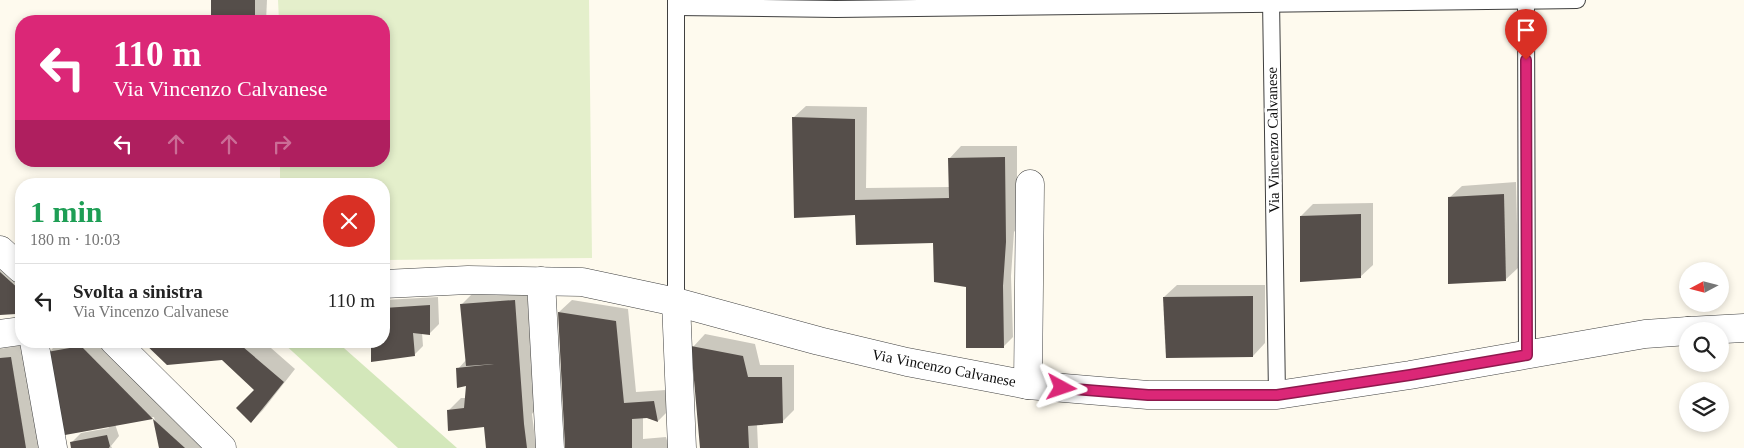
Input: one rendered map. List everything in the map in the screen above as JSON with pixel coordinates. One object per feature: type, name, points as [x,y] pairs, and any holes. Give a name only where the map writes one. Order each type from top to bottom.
[{"type":"street","points":[[1028,385],[1030,184]]},
{"type":"street","points":[[0,250],[15,264]]},
{"type":"street","name":"Via Vincenzo Calvanese","points":[[390,284],[468,280],[582,282],[676,302],[819,341],[898,360],[1028,385],[1148,395],[1277,395],[1410,375],[1645,334],[1679,332]]},
{"type":"street","points":[[542,281],[550,448]]},
{"type":"street","points":[[676,302],[682,448]]},
{"type":"street","name":"Via Vincenzo Calvanese","points":[[1729,329],[1744,328]]},
{"type":"street","points":[[0,334],[15,332]]},
{"type":"street","points":[[35,348],[53,448]]},
{"type":"street","points":[[121,348],[222,448]]},
{"type":"lane","points":[[1526,0],[1527,355]]},
{"type":"lane","points":[[676,302],[676,4],[836,9],[1027,3],[1577,0]]},
{"type":"lane","name":"Via Vincenzo Calvanese","points":[[1271,2],[1277,395]]},
{"type":"green space","points":[[278,0],[589,0],[592,258],[390,260],[390,178],[280,178],[280,167],[390,167],[390,15],[279,15]]},
{"type":"green space","points":[[289,348],[344,348],[457,448],[398,448]]},
{"type":"building","points":[[211,0],[255,0],[255,15],[211,15]]},
{"type":"building","points":[[792,117],[855,119],[855,200],[949,198],[948,158],[1005,157],[1004,348],[966,348],[966,287],[934,282],[933,243],[856,245],[855,215],[794,218]]},
{"type":"building","points":[[1504,194],[1506,281],[1448,284],[1448,197]]},
{"type":"building","points":[[1361,214],[1361,278],[1300,282],[1300,216]]},
{"type":"building","points":[[0,272],[15,286],[15,314],[0,315]]},
{"type":"building","points":[[1253,296],[1253,357],[1166,358],[1163,297]]},
{"type":"building","points":[[515,300],[527,448],[486,448],[484,427],[448,431],[447,410],[464,408],[466,386],[457,388],[456,368],[494,364],[466,366],[460,304]]},
{"type":"building","points":[[430,305],[430,335],[413,333],[415,356],[371,362],[371,348],[390,348],[390,308]]},
{"type":"building","points":[[558,312],[616,321],[624,403],[654,401],[658,422],[647,418],[632,419],[632,448],[565,448]]},
{"type":"building","points":[[691,346],[743,356],[748,377],[782,377],[783,423],[748,426],[749,448],[700,448]]},
{"type":"building","points":[[83,348],[153,419],[65,435],[47,352]]},
{"type":"building","points":[[149,348],[244,348],[284,382],[251,423],[236,408],[254,390],[222,360],[167,365]]},
{"type":"building","points":[[11,357],[26,448],[0,448],[0,358]]},
{"type":"building","points":[[153,419],[185,448],[159,448]]},
{"type":"building","points":[[107,435],[109,448],[71,448],[70,442]]},
{"type":"route","points":[[1062,388],[1148,395],[1277,395],[1527,355],[1526,60]]}]
